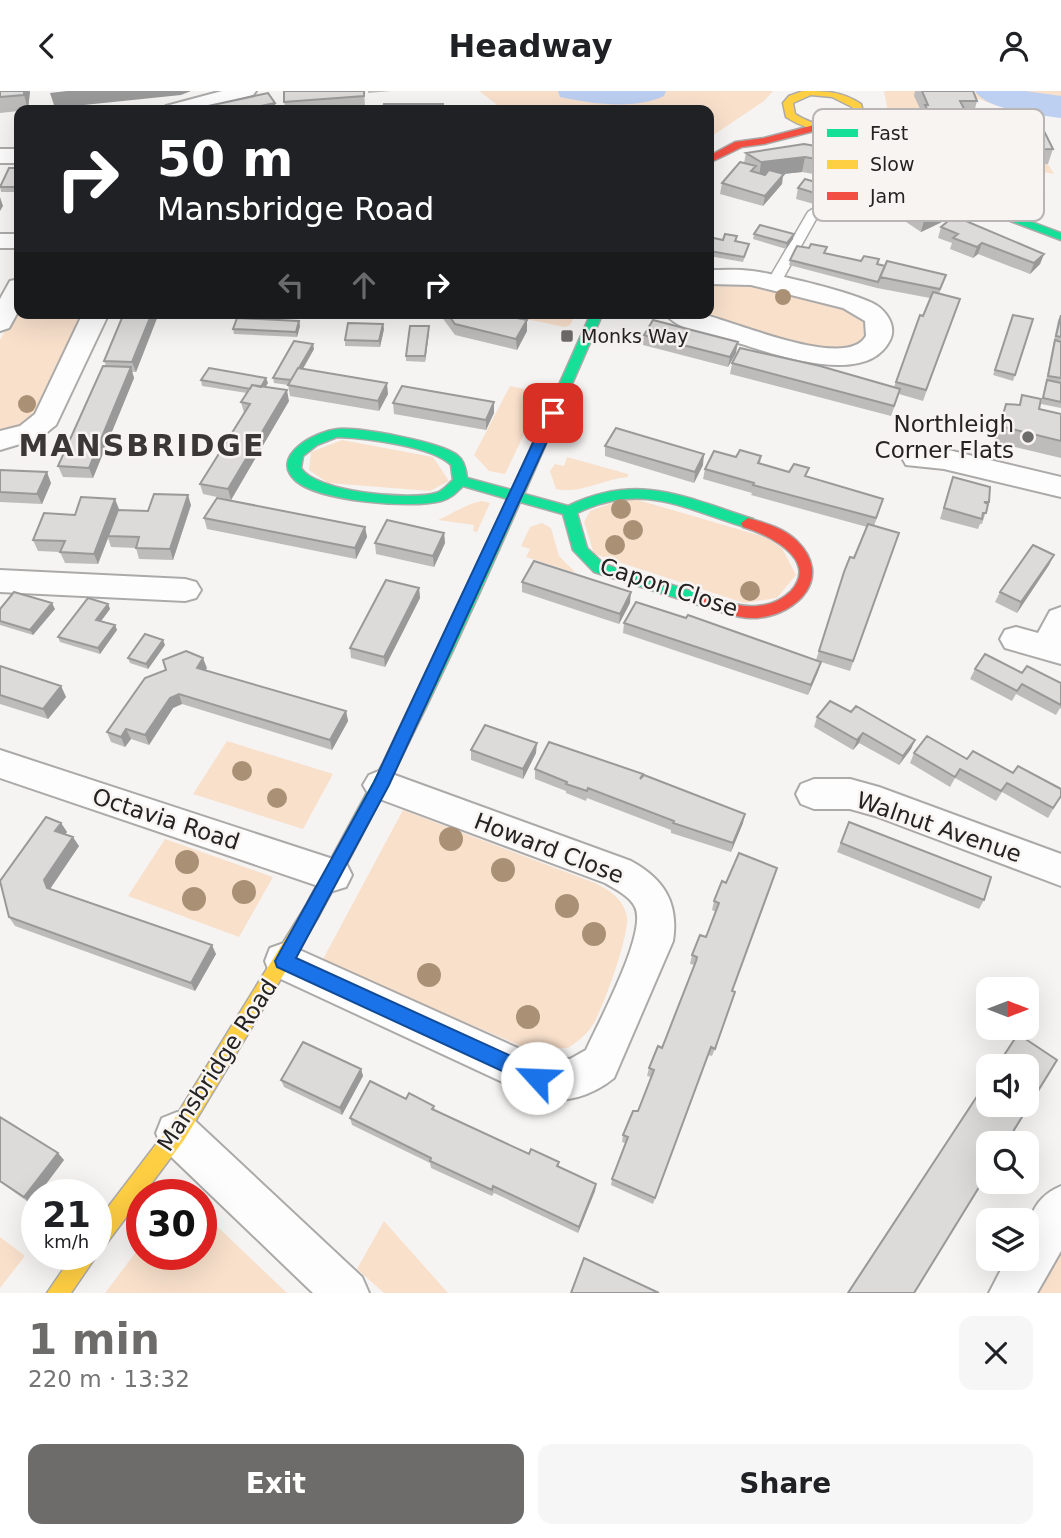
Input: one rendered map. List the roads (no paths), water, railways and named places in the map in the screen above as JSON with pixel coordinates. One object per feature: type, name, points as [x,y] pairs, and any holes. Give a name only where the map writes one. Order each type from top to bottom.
[{"type":"main road","points":[[714,157],[739,144],[775,116],[792,98],[822,91],[839,95],[862,109]]},
{"type":"main road","points":[[775,116],[813,125]]},
{"type":"main road","points":[[739,144],[813,129]]},
{"type":"main road","points":[[1020,221],[1058,235]]},
{"type":"main road","name":"Mansbridge Road","points":[[112,1220],[177,1133],[284,961],[333,875],[381,785],[516,497],[594,319]]},
{"type":"main road","points":[[334,432],[346,433],[445,453],[460,468],[460,481],[446,494],[425,499],[324,490],[305,483],[296,464],[302,447],[313,439],[334,432]]},
{"type":"main road","points":[[460,481],[569,511]]},
{"type":"main road","name":"Capon Close","points":[[630,489],[773,531],[790,541],[806,565],[806,584],[795,599],[783,608],[751,613],[736,611],[591,563],[577,548],[569,511],[600,495],[630,489]]},
{"type":"main road","points":[[58,1293],[75,1270]]},
{"type":"street","points":[[192,105],[246,91]]},
{"type":"street","points":[[688,319],[824,356],[855,356],[866,352],[879,337],[881,328],[878,321],[866,309],[852,303],[751,278],[714,277]]},
{"type":"street","points":[[0,323],[14,296]]},
{"type":"street","points":[[0,441],[30,432],[46,419],[93,319]]},
{"type":"street","points":[[916,458],[944,459],[1061,487]]},
{"type":"street","points":[[0,581],[140,598],[185,590]]},
{"type":"street","points":[[1041,646],[1061,619]]},
{"type":"street","name":"Octavia Road","points":[[0,764],[333,875]]},
{"type":"street","name":"Howard Close","points":[[284,961],[537,1078],[554,1082],[571,1080],[588,1074],[600,1064],[654,941],[657,925],[650,895],[641,884],[618,872],[381,785]]},
{"type":"street","name":"Walnut Avenue","points":[[814,794],[849,794],[880,802],[1061,870]]},
{"type":"street","points":[[177,1133],[346,1293]]},
{"type":"street","points":[[1012,1293],[1061,1208]]},
{"type":"lane","points":[[772,283],[813,214]]},
{"type":"water","points":[[558,91],[666,91],[664,96],[652,100],[613,104],[560,97]]},
{"type":"waterway","points":[[992,91],[1020,101],[1061,107]]},
{"type":"place","name":"Monks Way","points":[[567,336]]},
{"type":"place","name":"Northleigh Corner Flats","points":[[1028,437]]},
{"type":"district","name":"MANSBRIDGE","points":[[142,445]]}]
